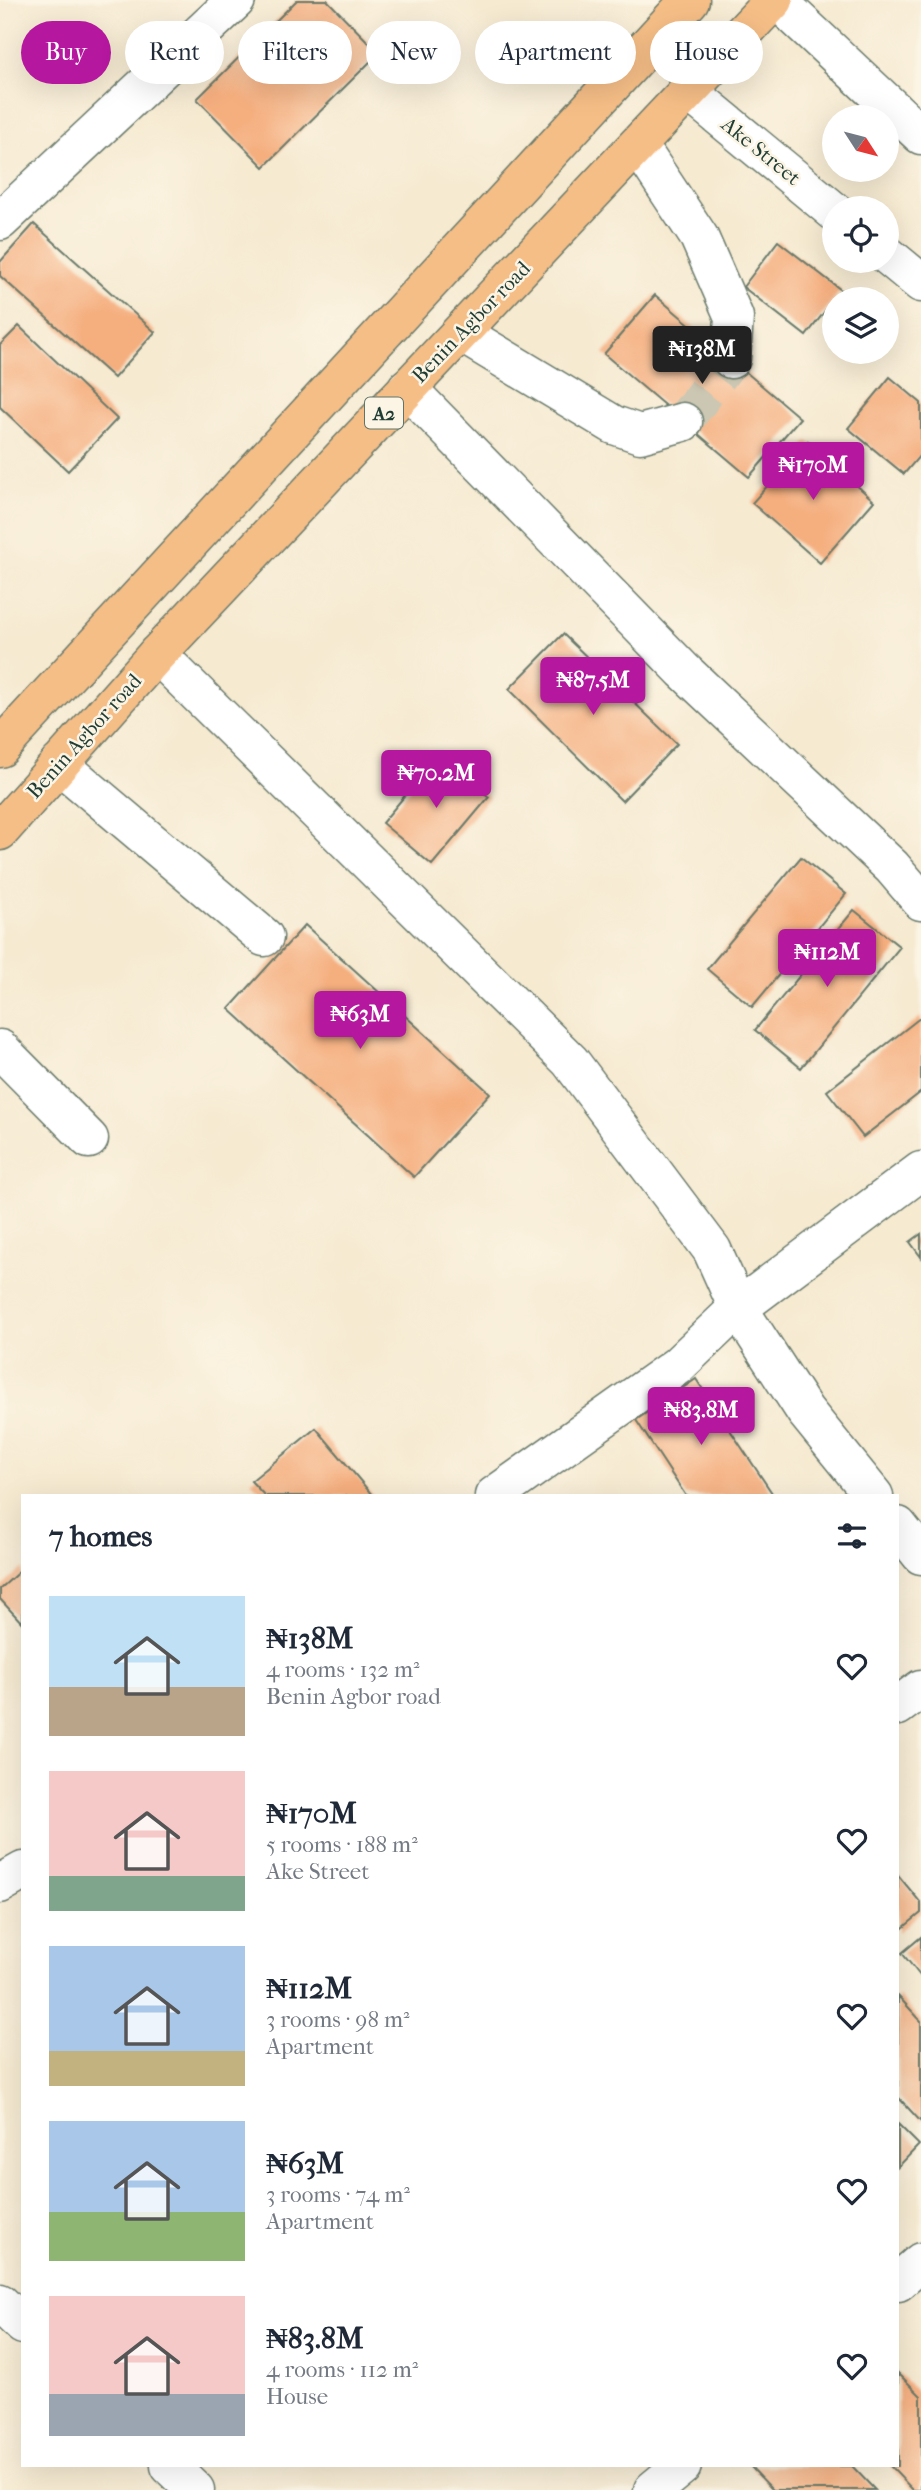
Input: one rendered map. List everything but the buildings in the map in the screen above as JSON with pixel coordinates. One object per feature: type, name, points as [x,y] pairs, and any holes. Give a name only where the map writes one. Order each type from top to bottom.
[{"type":"highway","name":"A2","points":[[0,748],[690,0]]},
{"type":"highway","name":"Benin Agbor road","points":[[0,831],[157,654],[687,90],[775,0]]},
{"type":"street","points":[[0,221],[236,0]]},
{"type":"street","points":[[775,0],[921,135]]},
{"type":"street","name":"Ake Street","points":[[687,90],[822,201]]},
{"type":"street","points":[[638,145],[699,237],[734,317],[731,359]]},
{"type":"street","points":[[899,265],[921,283]]},
{"type":"street","points":[[461,333],[614,425],[640,434],[683,422]]},
{"type":"street","points":[[407,388],[683,670],[892,867],[921,901]]},
{"type":"street","points":[[157,654],[570,1061],[712,1250],[738,1308],[805,1411],[872,1494]]},
{"type":"street","points":[[59,764],[264,937]]},
{"type":"street","points":[[0,1049],[89,1139]]},
{"type":"street","points":[[497,1494],[677,1366],[738,1308],[921,1171]]},
{"type":"street","points":[[899,1527],[921,1555]]},
{"type":"street","points":[[899,1705],[921,1689]]},
{"type":"street","points":[[0,1884],[21,1872]]},
{"type":"street","points":[[899,2281],[921,2262]]},
{"type":"street","points":[[0,2303],[21,2323]]},
{"type":"street","points":[[171,2467],[195,2490]]},
{"type":"street","points":[[653,2490],[681,2467]]},
{"type":"tunnel","points":[[683,422],[731,359]]}]
